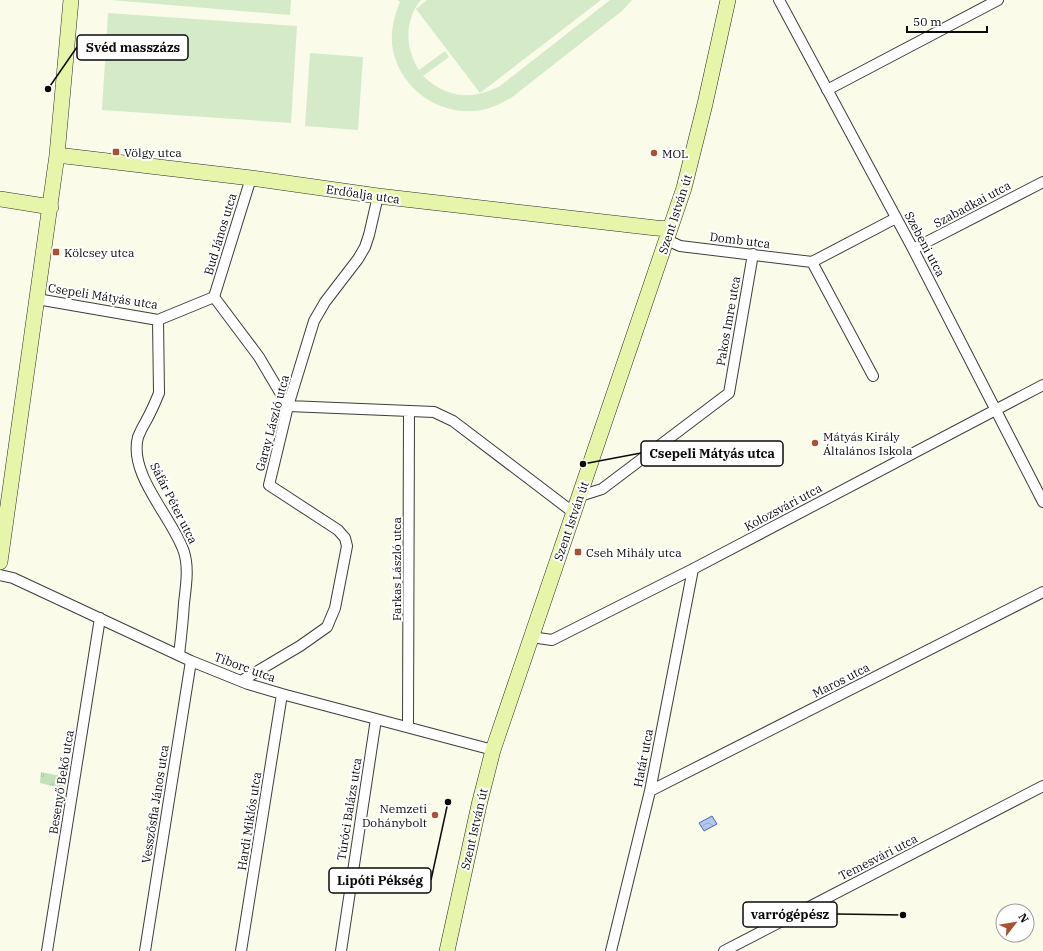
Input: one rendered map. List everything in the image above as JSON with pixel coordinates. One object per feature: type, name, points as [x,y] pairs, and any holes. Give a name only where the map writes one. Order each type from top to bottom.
[{"type":"street","points":[[0,562],[51,207],[71,0]]},
{"type":"street","name":"Szent István út","points":[[447,951],[479,805],[493,750],[684,188],[705,104],[728,0]]},
{"type":"street","name":"Szebeni utca","points":[[779,0],[913,249],[1043,502]]},
{"type":"street","points":[[827,90],[998,0]]},
{"type":"street","name":"Erdőalja utca","points":[[57,155],[251,178],[378,196],[648,227],[668,234]]},
{"type":"street","name":"Bud János utca","points":[[214,297],[251,178]]},
{"type":"street","name":"Szabadkai utca","points":[[913,249],[1043,182]]},
{"type":"street","name":"Garay László utca","points":[[241,681],[300,646],[327,627],[335,608],[346,556],[347,546],[345,538],[338,530],[269,485],[288,406],[314,321],[325,302],[358,259],[365,247],[378,196]]},
{"type":"street","points":[[0,199],[51,207]]},
{"type":"street","points":[[873,376],[812,262],[896,218]]},
{"type":"street","name":"Domb utca","points":[[668,234],[680,246],[812,262]]},
{"type":"street","name":"Pakos Imre utca","points":[[580,496],[602,489],[729,393],[753,254]]},
{"type":"street","points":[[214,297],[259,357],[288,406],[434,412],[453,421],[574,513]]},
{"type":"street","name":"Csepeli Mátyás utca","points":[[37,299],[158,320],[214,297]]},
{"type":"street","name":"Sáfár Péter utca","points":[[158,320],[159,393],[138,436],[137,446],[140,468],[147,484],[178,539],[184,552],[187,564],[179,655]]},
{"type":"street","name":"Kolozsvári utca","points":[[531,637],[552,640],[693,569],[1043,385]]},
{"type":"street","name":"Farkas László utca","points":[[408,727],[409,411]]},
{"type":"street","name":"Határ utca","points":[[611,951],[650,791],[693,569]]},
{"type":"street","name":"Tiborc utca","points":[[0,575],[13,578],[191,661],[241,681],[282,694],[493,750]]},
{"type":"street","name":"Maros utca","points":[[650,791],[1043,592]]},
{"type":"street","name":"Besenyő Bekő utca","points":[[47,951],[100,618]]},
{"type":"street","name":"Vesszősfia János utca","points":[[145,951],[191,661]]},
{"type":"street","name":"Hardi Miklós utca","points":[[242,951],[282,694]]},
{"type":"street","name":"Túróci Balázs utca","points":[[341,951],[376,719]]},
{"type":"street","name":"Temesvári utca","points":[[724,951],[1043,786]]},
{"type":"green space","points":[[111,0],[291,0],[290,15]]},
{"type":"green space","points":[[398,0],[421,0],[415,8],[409,26],[408,35],[411,53],[419,70],[445,51],[449,57],[423,76],[441,89],[450,93],[469,95],[479,94],[500,86],[610,0],[632,0],[622,11],[511,98],[486,109],[470,111],[454,110],[425,98],[403,75],[396,60],[392,44],[393,23],[400,2]]},
{"type":"green space","points":[[427,0],[601,0],[480,93],[416,9]]},
{"type":"green space","points":[[108,13],[297,26],[291,123],[102,110]]},
{"type":"green space","points":[[310,53],[363,57],[358,130],[305,126]]},
{"type":"green space","points":[[41,772],[66,777],[65,789],[40,783]]},
{"type":"water","points":[[712,816],[717,824],[704,831],[699,823]]},
{"type":"place","name":"Svéd masszázs","points":[[48,89]]},
{"type":"place","name":"Völgy utca","points":[[116,152]]},
{"type":"place","name":"MOL","points":[[654,153]]},
{"type":"place","name":"Kölcsey utca","points":[[56,252]]},
{"type":"place","name":"Mátyás Király Általános Iskola","points":[[815,443]]},
{"type":"place","name":"Csepeli Mátyás utca","points":[[583,464]]},
{"type":"place","name":"Cseh Mihály utca","points":[[578,552]]},
{"type":"place","name":"Lipóti Pékség","points":[[448,802]]},
{"type":"place","name":"Nemzeti Dohánybolt","points":[[435,815]]},
{"type":"place","name":"varrógépész","points":[[903,915]]}]
